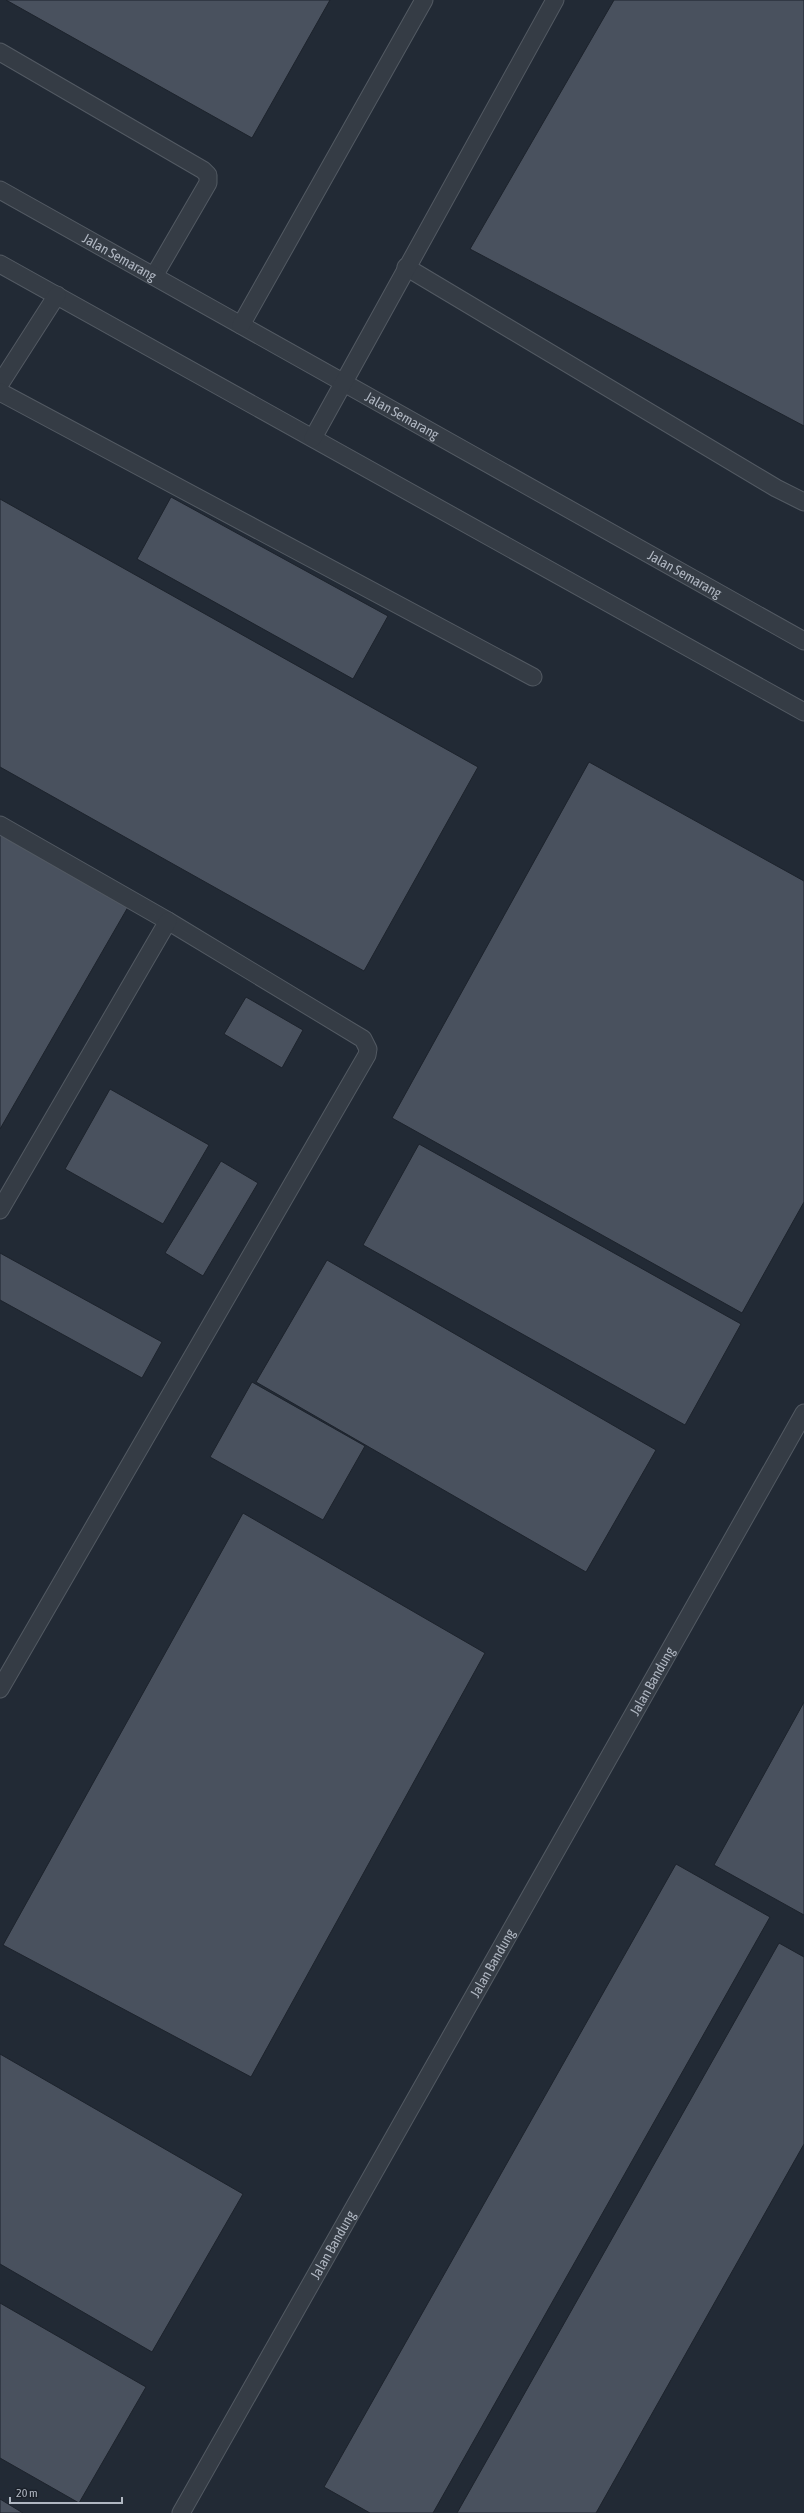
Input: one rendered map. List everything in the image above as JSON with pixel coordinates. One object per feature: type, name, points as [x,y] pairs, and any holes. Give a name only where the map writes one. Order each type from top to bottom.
[{"type":"lane","points":[[241,325],[424,0]]},
{"type":"lane","points":[[313,438],[406,267],[556,0]]},
{"type":"lane","points":[[0,52],[203,170],[208,175],[208,183],[154,276]]},
{"type":"lane","name":"Jalan Semarang","points":[[0,190],[804,641]]},
{"type":"lane","points":[[0,264],[804,712]]},
{"type":"lane","points":[[406,267],[776,488],[804,502]]},
{"type":"lane","points":[[0,384],[57,295]]},
{"type":"lane","points":[[0,392],[533,676]]},
{"type":"lane","points":[[0,824],[168,921],[363,1039],[368,1049],[367,1055],[0,1689]]},
{"type":"lane","points":[[0,1210],[168,921]]},
{"type":"lane","name":"Jalan Bandung","points":[[181,2513],[804,1413]]},
{"type":"building","points":[[6,0],[330,0],[252,138]]},
{"type":"building","points":[[614,0],[804,0],[804,426],[470,249]]},
{"type":"building","points":[[171,497],[388,616],[353,679],[137,559]]},
{"type":"building","points":[[0,499],[478,767],[364,971],[0,767]]},
{"type":"building","points":[[589,762],[804,881],[804,1202],[742,1313],[392,1118]]},
{"type":"building","points":[[0,834],[128,907],[0,1129]]},
{"type":"building","points":[[246,997],[303,1030],[282,1068],[224,1034]]},
{"type":"building","points":[[110,1089],[209,1145],[163,1224],[65,1169]]},
{"type":"building","points":[[419,1144],[741,1324],[685,1425],[363,1245]]},
{"type":"building","points":[[221,1161],[258,1183],[203,1276],[165,1253]]},
{"type":"building","points":[[0,1253],[162,1342],[142,1378],[0,1300]]},
{"type":"building","points":[[327,1260],[656,1450],[586,1572],[256,1382]]},
{"type":"building","points":[[252,1382],[365,1446],[323,1520],[210,1457]]},
{"type":"building","points":[[243,1513],[485,1653],[251,2077],[3,1945]]},
{"type":"building","points":[[804,1702],[804,1915],[714,1865]]},
{"type":"building","points":[[676,1864],[770,1917],[433,2513],[370,2513],[324,2487]]},
{"type":"building","points":[[779,1943],[804,1957],[804,2144],[596,2513],[457,2513]]},
{"type":"building","points":[[0,2054],[243,2194],[152,2352],[0,2264]]},
{"type":"building","points":[[0,2303],[146,2387],[79,2503],[0,2458]]},
{"type":"building","points":[[0,2499],[23,2513],[0,2513]]}]
